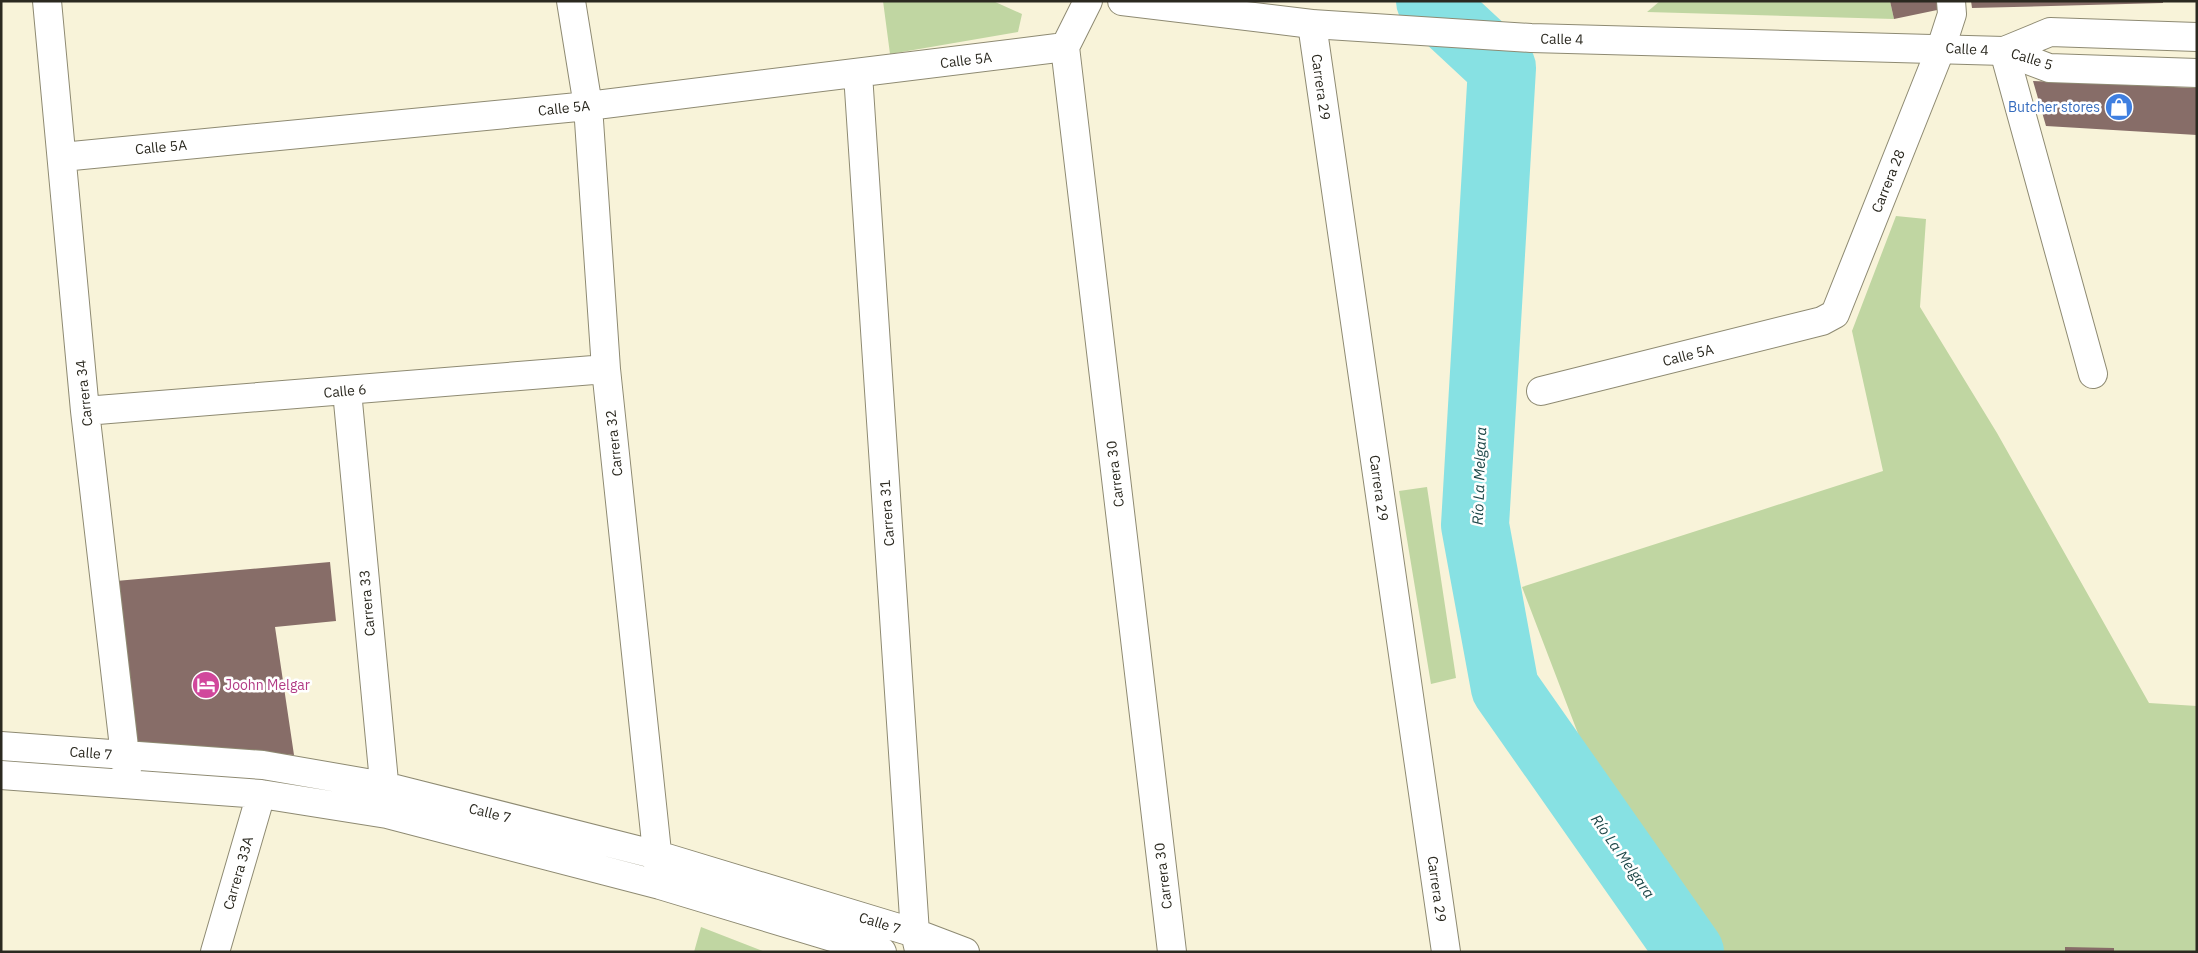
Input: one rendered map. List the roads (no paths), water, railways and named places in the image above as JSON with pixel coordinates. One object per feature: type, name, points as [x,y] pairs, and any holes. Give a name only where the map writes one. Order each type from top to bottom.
[{"type":"street","name":"Carrera 34","points":[[47,1],[85,411],[128,784]]},
{"type":"street","name":"Carrera 32","points":[[571,1],[588,106],[606,369],[660,885]]},
{"type":"street","points":[[1065,48],[1088,1]]},
{"type":"street","name":"Calle 4","points":[[1122,1],[1312,24],[1531,38],[2004,51]]},
{"type":"street","name":"Carrera 28","points":[[1835,314],[1941,48],[1952,14],[1951,1]]},
{"type":"street","name":"Carrera 29","points":[[1312,24],[1446,952]]},
{"type":"street","name":"Calle 5","points":[[2004,51],[2050,32],[2197,37]]},
{"type":"street","name":"Calle 5A","points":[[62,157],[588,106],[1065,48]]},
{"type":"street","name":"Carrera 30","points":[[1065,48],[1172,952]]},
{"type":"street","points":[[2004,51],[2093,374]]},
{"type":"street","name":"Calle 5","points":[[2004,51],[2049,68],[2197,73]]},
{"type":"street","name":"Carrera 31","points":[[858,74],[917,942]]},
{"type":"street","name":"Calle 5A","points":[[1540,391],[1822,321],[1835,314]]},
{"type":"street","name":"Calle 6","points":[[85,411],[606,369]]},
{"type":"street","name":"Carrera 33","points":[[347,391],[387,814]]},
{"type":"street","name":"Calle 7","points":[[1,746],[263,765],[384,786],[657,855],[917,942],[965,952]]},
{"type":"street","name":"Calle 7","points":[[1,775],[261,794],[387,814],[660,885],[882,952]]},
{"type":"street","name":"Carrera 33A","points":[[215,952],[261,794]]},
{"type":"waterway","name":"Río La Melgara","points":[[1430,1],[1502,68],[1475,525],[1505,688],[1690,952]]},
{"type":"place","name":"Butcher stores","points":[[2119,107]]},
{"type":"place","name":"Joohn Melgar","points":[[206,685]]}]
